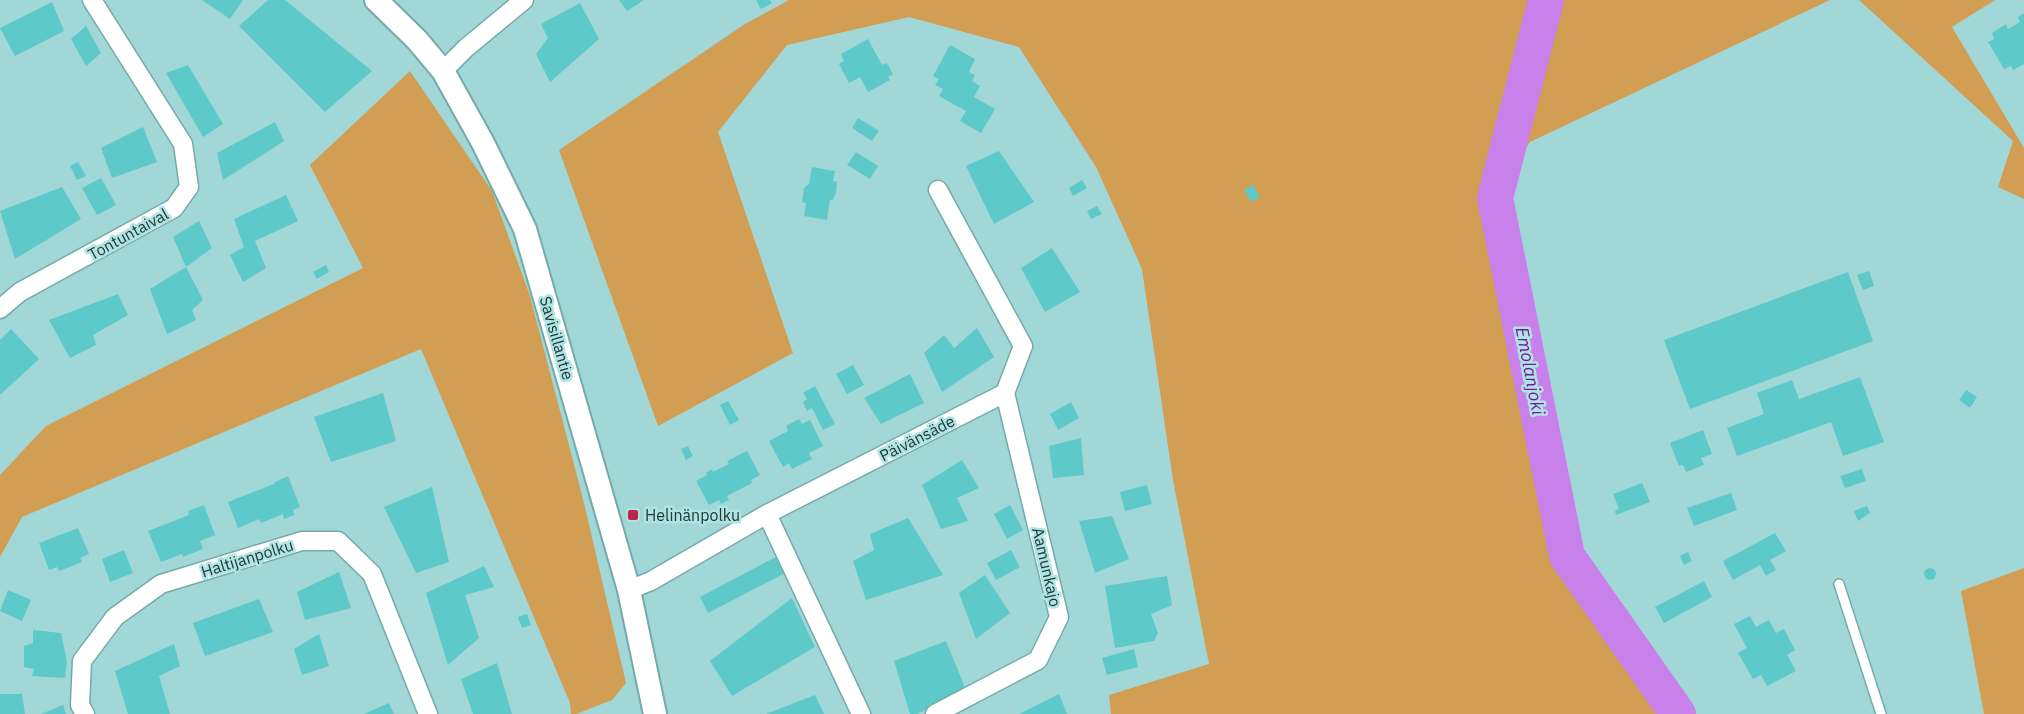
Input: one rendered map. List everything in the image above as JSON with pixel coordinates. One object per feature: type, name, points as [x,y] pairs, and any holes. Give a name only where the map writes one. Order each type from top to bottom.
[{"type":"street","name":"Tontuntaival","points":[[0,309],[20,292],[174,208],[189,187],[183,144],[92,0]]},
{"type":"street","name":"Savisillantie","points":[[376,0],[417,40],[442,71],[483,143],[525,229],[628,590],[649,712]]},
{"type":"street","points":[[442,71],[524,0]]},
{"type":"street","points":[[938,190],[1023,346],[1005,393]]},
{"type":"street","name":"Päivänsäde","points":[[628,590],[651,581],[767,514],[1005,393]]},
{"type":"street","name":"Aamunkajo","points":[[935,714],[1038,660],[1059,617],[1005,393]]},
{"type":"street","points":[[767,514],[861,714]]},
{"type":"street","name":"Haltijanpolku","points":[[85,714],[80,705],[82,662],[115,617],[161,584],[302,541],[338,541],[372,574],[428,714]]},
{"type":"lane","points":[[1839,584],[1881,714]]},
{"type":"shaded area","points":[[789,0],[1830,0],[1530,142],[1495,198],[1567,556],[1678,714],[1111,714],[1109,695],[1209,664],[1173,480],[1142,269],[1096,167],[1019,47],[909,17],[787,45],[718,132],[793,353],[658,426],[559,150],[745,24]]},
{"type":"shaded area","points":[[1859,0],[1995,0],[1952,27],[2024,148],[2024,199],[1998,187],[2013,141]]},
{"type":"shaded area","points":[[410,71],[492,191],[530,296],[583,499],[626,683],[612,700],[576,714],[571,714],[570,703],[421,349],[22,517],[0,557],[0,475],[46,426],[363,268],[310,165]]},
{"type":"shaded area","points":[[2024,568],[2024,714],[1984,714],[1961,591]]},
{"type":"building","points":[[202,0],[243,0],[230,19]]},
{"type":"building","points":[[268,0],[285,0],[372,71],[325,112],[239,26]]},
{"type":"building","points":[[619,0],[644,0],[627,11]]},
{"type":"building","points":[[756,0],[770,0],[772,3],[761,9]]},
{"type":"building","points":[[52,2],[64,31],[15,56],[0,28]]},
{"type":"building","points":[[580,3],[599,39],[550,82],[536,54],[548,38],[541,24]]},
{"type":"building","points":[[2024,13],[2024,64],[2013,70],[2011,66],[2004,69],[1988,42],[1994,39],[1992,33],[2006,24],[2008,29],[2020,22],[2018,17]]},
{"type":"building","points":[[86,26],[101,53],[86,66],[71,39]]},
{"type":"building","points":[[868,39],[882,65],[887,63],[893,74],[888,77],[890,80],[868,92],[860,77],[849,83],[839,64],[844,61],[841,54]]},
{"type":"building","points":[[950,45],[975,59],[969,72],[975,75],[972,81],[980,86],[974,97],[995,109],[981,133],[960,121],[966,111],[939,96],[943,89],[935,85],[939,79],[933,76]]},
{"type":"building","points":[[188,65],[223,124],[203,137],[166,73]]},
{"type":"building","points":[[858,118],[879,131],[872,141],[852,128]]},
{"type":"building","points":[[275,122],[284,141],[223,180],[217,153]]},
{"type":"building","points":[[143,127],[157,162],[112,178],[101,148]]},
{"type":"building","points":[[999,151],[1034,202],[994,224],[966,166]]},
{"type":"building","points":[[856,152],[878,166],[870,179],[847,165]]},
{"type":"building","points":[[78,162],[86,176],[77,180],[70,166]]},
{"type":"building","points":[[812,167],[835,171],[833,181],[837,182],[836,193],[830,200],[827,220],[804,216],[806,203],[802,202],[804,188],[809,184]]},
{"type":"building","points":[[101,178],[116,205],[97,215],[82,188]]},
{"type":"building","points":[[1082,180],[1087,188],[1073,196],[1069,188]]},
{"type":"building","points":[[1253,185],[1260,197],[1251,202],[1244,190]]},
{"type":"building","points":[[62,187],[81,219],[15,259],[0,211]]},
{"type":"building","points":[[286,195],[298,221],[255,241],[266,268],[243,282],[230,255],[244,247],[234,219]]},
{"type":"building","points":[[1097,206],[1102,214],[1091,219],[1087,211]]},
{"type":"building","points":[[199,221],[212,248],[186,267],[173,237]]},
{"type":"building","points":[[1052,248],[1080,292],[1045,312],[1021,268]]},
{"type":"building","points":[[326,265],[329,272],[317,279],[313,272]]},
{"type":"building","points":[[186,267],[203,300],[192,310],[196,320],[167,334],[150,289]]},
{"type":"building","points":[[1869,271],[1874,286],[1863,290],[1857,275]]},
{"type":"building","points":[[1848,272],[1873,341],[1690,409],[1664,340]]},
{"type":"building","points":[[118,294],[128,315],[93,335],[96,345],[70,358],[49,320]]},
{"type":"building","points":[[977,328],[994,357],[942,392],[924,353],[944,335],[954,348]]},
{"type":"building","points":[[11,329],[39,359],[0,395],[0,340]]},
{"type":"building","points":[[853,365],[864,385],[847,394],[836,374]]},
{"type":"building","points":[[910,374],[924,403],[881,424],[864,398]]},
{"type":"building","points":[[1860,377],[1884,442],[1843,456],[1831,422],[1737,456],[1727,428],[1764,414],[1757,393],[1792,380],[1799,399]]},
{"type":"building","points":[[815,386],[835,424],[823,430],[812,408],[807,411],[803,402],[807,399],[803,393]]},
{"type":"building","points":[[1966,390],[1977,397],[1970,408],[1959,400]]},
{"type":"building","points":[[383,393],[396,441],[331,462],[314,417]]},
{"type":"building","points":[[728,401],[739,420],[730,425],[720,405]]},
{"type":"building","points":[[1071,402],[1079,418],[1058,430],[1050,414]]},
{"type":"building","points":[[799,419],[802,424],[810,420],[823,446],[809,453],[812,459],[792,469],[789,463],[783,467],[769,441],[788,431],[786,426]]},
{"type":"building","points":[[1703,430],[1712,454],[1701,458],[1704,465],[1686,472],[1683,465],[1679,466],[1670,443]]},
{"type":"building","points":[[1081,438],[1084,475],[1053,478],[1049,446]]},
{"type":"building","points":[[688,446],[693,456],[686,460],[681,449]]},
{"type":"building","points":[[747,451],[760,475],[751,480],[752,483],[727,496],[729,500],[721,504],[719,500],[709,505],[696,481],[712,469],[713,472],[729,464],[727,461]]},
{"type":"building","points":[[962,460],[979,488],[957,498],[968,521],[941,529],[922,485]]},
{"type":"building","points":[[1862,469],[1866,481],[1845,488],[1840,476]]},
{"type":"building","points":[[288,476],[300,507],[293,510],[294,515],[284,519],[283,514],[261,523],[259,519],[238,528],[228,502]]},
{"type":"building","points":[[1642,483],[1650,502],[1616,515],[1615,511],[1619,509],[1613,494]]},
{"type":"building","points":[[1147,485],[1152,504],[1125,511],[1120,492]]},
{"type":"building","points":[[432,487],[449,562],[416,573],[384,507]]},
{"type":"building","points":[[1731,493],[1737,510],[1694,526],[1687,508]]},
{"type":"building","points":[[204,505],[215,535],[200,541],[203,549],[161,562],[148,531],[189,515],[188,511]]},
{"type":"building","points":[[1010,505],[1023,530],[1007,539],[994,514]]},
{"type":"building","points":[[1867,506],[1870,513],[1858,521],[1854,511]]},
{"type":"building","points":[[1112,516],[1129,559],[1095,573],[1079,521]]},
{"type":"building","points":[[908,518],[943,575],[866,600],[853,561],[874,550],[870,534]]},
{"type":"building","points":[[78,528],[89,554],[80,558],[82,562],[59,571],[57,567],[49,570],[39,543]]},
{"type":"building","points":[[1775,533],[1786,551],[1770,560],[1776,570],[1766,576],[1760,565],[1733,580],[1723,561]]},
{"type":"building","points":[[124,550],[133,573],[110,582],[102,559]]},
{"type":"building","points":[[1011,550],[1020,567],[996,580],[987,563]]},
{"type":"building","points":[[1688,552],[1692,561],[1684,565],[1680,556]]},
{"type":"building","points":[[776,557],[785,573],[708,613],[700,597]]},
{"type":"building","points":[[484,566],[494,587],[465,595],[479,638],[448,665],[426,593]]},
{"type":"building","points":[[1930,568],[1936,574],[1930,580],[1924,574]]},
{"type":"building","points":[[339,572],[351,608],[305,620],[297,592]]},
{"type":"building","points":[[985,575],[1010,613],[976,639],[959,593]]},
{"type":"building","points":[[1167,576],[1172,605],[1151,614],[1158,633],[1154,641],[1115,648],[1105,586]]},
{"type":"building","points":[[1704,581],[1712,597],[1664,623],[1655,607]]},
{"type":"building","points":[[8,590],[31,600],[22,621],[0,611]]},
{"type":"building","points":[[792,598],[815,647],[732,696],[710,661]]},
{"type":"building","points":[[259,599],[273,632],[205,656],[193,623]]},
{"type":"building","points":[[527,614],[531,625],[522,628],[518,617]]},
{"type":"building","points":[[1750,616],[1756,627],[1769,620],[1776,633],[1784,629],[1795,650],[1787,655],[1796,671],[1767,686],[1761,675],[1753,679],[1738,653],[1747,648],[1734,624]]},
{"type":"building","points":[[33,630],[61,633],[67,662],[65,678],[32,676],[34,669],[24,667],[24,646],[33,643]]},
{"type":"building","points":[[319,634],[329,666],[302,675],[294,649]]},
{"type":"building","points":[[946,641],[966,690],[917,714],[910,714],[894,661]]},
{"type":"building","points":[[174,644],[180,666],[159,676],[170,714],[128,714],[115,671]]},
{"type":"building","points":[[1134,649],[1138,667],[1107,675],[1102,658]]},
{"type":"building","points":[[497,663],[512,714],[473,714],[461,679]]},
{"type":"building","points":[[0,694],[22,694],[25,714],[0,714]]},
{"type":"building","points":[[1059,694],[1067,714],[1019,714]]},
{"type":"building","points":[[815,695],[824,714],[766,714]]},
{"type":"building","points":[[389,703],[394,714],[364,714]]},
{"type":"building","points":[[63,705],[66,714],[41,714]]},
{"type":"waterway","name":"Emolanjoki","points":[[1546,0],[1495,198],[1567,556],[1678,714]]},
{"type":"place","name":"Helinänpolku","points":[[633,515]]}]
